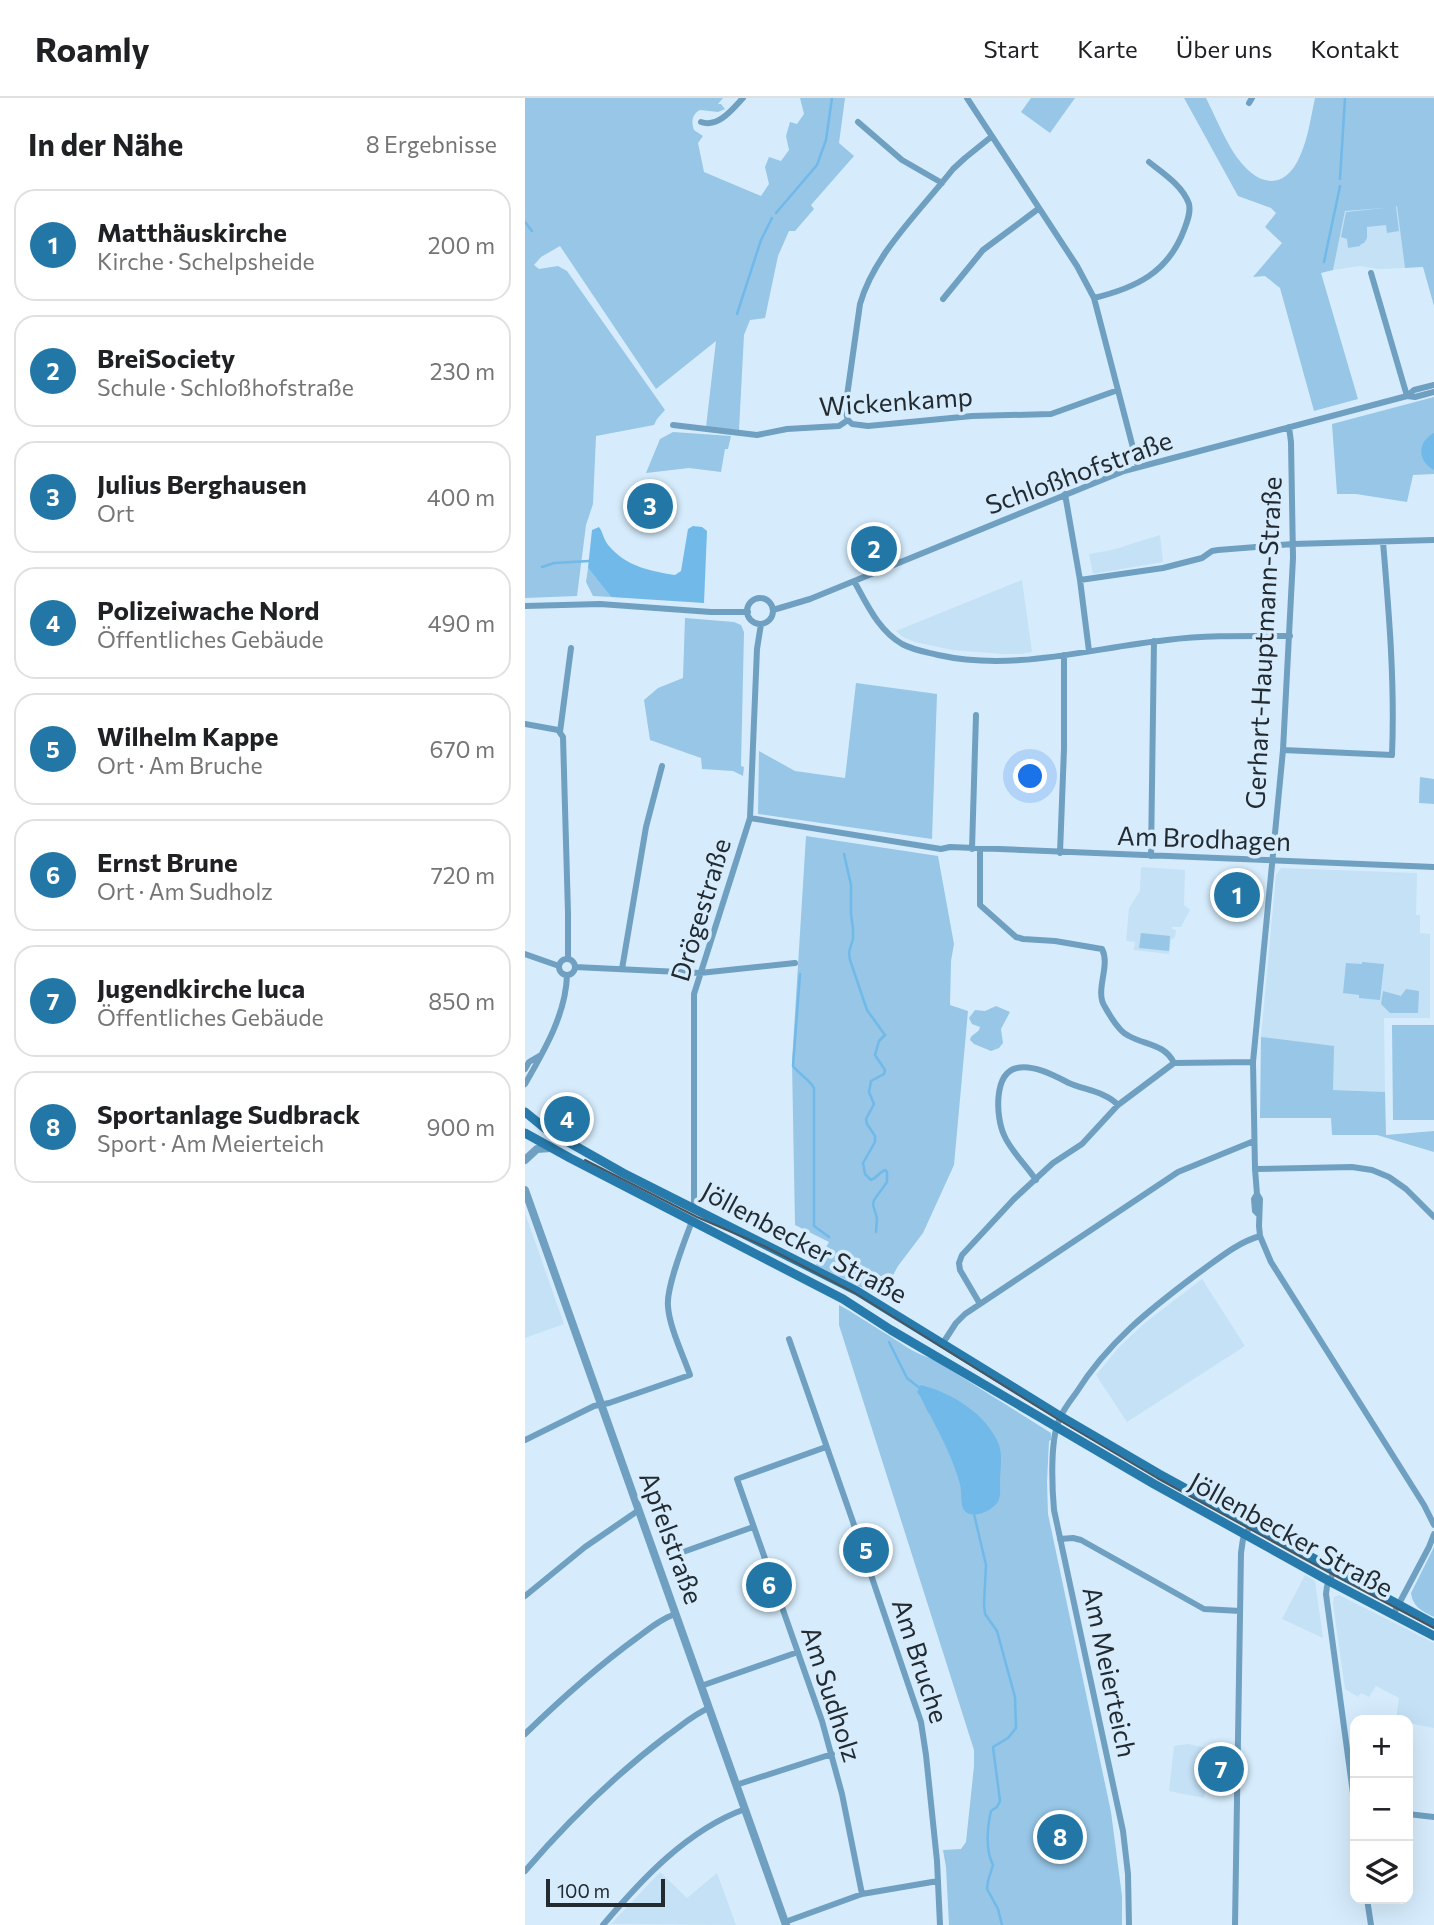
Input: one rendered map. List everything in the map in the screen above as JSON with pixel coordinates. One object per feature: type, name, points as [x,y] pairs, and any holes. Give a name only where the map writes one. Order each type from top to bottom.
[{"type":"main road","name":"Jöllenbecker Straße","points":[[525,1112],[554,1135],[847,1285],[1329,1581],[1434,1636]]},
{"type":"main road","name":"Jöllenbecker Straße","points":[[525,1133],[843,1299],[1057,1427],[1248,1530],[1334,1571],[1434,1624]]},
{"type":"street","points":[[701,122],[708,125],[717,122],[743,98]]},
{"type":"street","points":[[967,98],[1082,275],[1094,298],[1138,467]]},
{"type":"street","points":[[858,122],[902,160],[942,183]]},
{"type":"street","points":[[848,420],[845,410],[864,289],[884,254],[942,183],[965,158],[992,137]]},
{"type":"street","points":[[1094,298],[1118,292],[1143,280],[1170,257],[1179,242],[1190,211],[1188,201],[1175,183],[1149,162]]},
{"type":"street","points":[[943,299],[983,250],[1038,209]]},
{"type":"street","points":[[1371,273],[1407,396]]},
{"type":"street","name":"Schloßhofstraße","points":[[1407,396],[1414,390],[1434,384]]},
{"type":"street","name":"Wickenkamp","points":[[673,425],[757,435],[787,429],[839,426],[848,420],[852,424],[869,426],[972,416],[1051,414],[1118,390]]},
{"type":"street","name":"Schloßhofstraße","points":[[773,610],[810,599],[1065,494],[1138,467],[1407,396],[1415,397],[1434,392]]},
{"type":"street","name":"Gerhart-Hauptmann-Straße","points":[[1260,1237],[1254,1199],[1257,1194],[1253,1062],[1283,750],[1290,636],[1293,544],[1289,427]]},
{"type":"street","points":[[1065,494],[1089,651]]},
{"type":"street","points":[[1080,580],[1163,568],[1202,558],[1218,550],[1293,544],[1434,540]]},
{"type":"street","points":[[1283,750],[1392,755],[1394,709],[1383,542]]},
{"type":"street","points":[[855,581],[874,617],[883,628],[905,646],[943,656],[992,662],[1035,659],[1206,636],[1290,636]]},
{"type":"street","points":[[760,598],[768,601],[773,610],[769,621],[761,624],[753,621],[748,612],[751,603],[760,598]]},
{"type":"street","points":[[525,606],[600,604],[748,612]]},
{"type":"street","name":"Drögestraße","points":[[692,1208],[694,994],[750,818],[757,649],[761,624]]},
{"type":"street","points":[[1151,856],[1154,641]]},
{"type":"street","points":[[568,958],[564,748],[560,732],[571,648]]},
{"type":"street","points":[[1060,853],[1064,655]]},
{"type":"street","points":[[972,849],[976,715]]},
{"type":"street","points":[[525,724],[560,732]]},
{"type":"street","points":[[622,969],[645,835],[661,766]]},
{"type":"street","name":"Am Brodhagen","points":[[750,818],[932,848],[1434,867]]},
{"type":"street","points":[[980,850],[979,901],[982,909],[1019,938],[1102,949],[1105,957],[1102,998],[1104,1006],[1126,1035],[1161,1048],[1174,1063]]},
{"type":"street","points":[[525,954],[559,966]]},
{"type":"street","points":[[567,975],[561,972],[559,966],[562,960],[568,958]]},
{"type":"street","points":[[567,975],[573,972],[575,967],[573,961],[568,958]]},
{"type":"street","points":[[575,967],[700,973],[796,963]]},
{"type":"street","points":[[525,1084],[543,1054],[559,1016],[567,975]]},
{"type":"street","points":[[525,1069],[533,1058],[543,1054]]},
{"type":"street","points":[[980,1304],[960,1270],[960,1259],[964,1252],[1014,1199],[1055,1162],[1082,1144],[1118,1105],[1174,1063],[1253,1062]]},
{"type":"street","points":[[1036,1180],[1006,1140],[1000,1125],[998,1103],[1001,1083],[1007,1073],[1019,1067],[1038,1070],[1108,1097],[1118,1105]]},
{"type":"street","points":[[943,1343],[960,1318],[1178,1172],[1254,1142]]},
{"type":"street","points":[[525,1160],[537,1149],[551,1148]]},
{"type":"street","points":[[1255,1169],[1352,1167],[1372,1170],[1389,1177],[1406,1189],[1434,1217]]},
{"type":"street","name":"Apfelstraße","points":[[525,1190],[785,1923]]},
{"type":"street","name":"Jöllenbecker Straße","points":[[600,1405],[689,1375],[669,1315],[668,1303],[692,1221]]},
{"type":"street","points":[[1057,1427],[1060,1416],[1098,1360],[1133,1324],[1236,1246],[1260,1237],[1271,1262],[1434,1525]]},
{"type":"street","name":"Am Bruche","points":[[789,1339],[921,1722],[938,1881],[940,1925]]},
{"type":"street","points":[[525,1440],[565,1419],[600,1405]]},
{"type":"street","name":"Am Meierteich","points":[[1057,1427],[1053,1499],[1123,1831],[1128,1874],[1129,1925]]},
{"type":"street","name":"Am Sudholz","points":[[826,1447],[737,1479],[832,1754],[862,1894]]},
{"type":"street","points":[[525,1596],[585,1547],[639,1510]]},
{"type":"street","name":"Apfelstraße","points":[[683,1552],[753,1527]]},
{"type":"street","points":[[1235,1925],[1241,1547],[1248,1530]]},
{"type":"street","points":[[1393,1615],[1434,1534]]},
{"type":"street","points":[[1060,1539],[1081,1540],[1204,1609],[1240,1611]]},
{"type":"street","points":[[1334,1571],[1326,1590],[1351,1778]]},
{"type":"street","points":[[525,1734],[568,1693],[620,1650],[675,1614]]},
{"type":"street","points":[[701,1686],[798,1651]]},
{"type":"street","points":[[525,1871],[562,1829],[631,1765],[709,1708]]},
{"type":"street","points":[[736,1785],[832,1754]]},
{"type":"street","points":[[603,1925],[653,1871],[683,1845],[716,1823],[745,1809]]},
{"type":"street","points":[[1413,1815],[1434,1817]]},
{"type":"street","points":[[785,1923],[862,1894],[938,1881]]},
{"type":"street","points":[[1368,1904],[1371,1925]]},
{"type":"shaded area","points":[[525,98],[723,98],[718,104],[725,109],[718,112],[700,110],[693,118],[694,130],[703,136],[698,143],[704,172],[761,196],[769,184],[765,167],[769,157],[781,161],[789,150],[786,136],[790,122],[797,124],[804,114],[800,98],[845,98],[839,143],[854,156],[811,205],[814,209],[795,231],[789,231],[778,256],[765,318],[750,320],[744,335],[739,430],[706,427],[716,341],[656,389],[560,246],[541,257],[534,265],[539,269],[558,266],[567,271],[665,410],[654,425],[596,436],[593,504],[586,525],[577,596],[525,598]]},
{"type":"shaded area","points":[[1031,98],[1075,98],[1050,133],[1021,112]]},
{"type":"shaded area","points":[[1184,98],[1206,98],[1239,160],[1255,176],[1272,181],[1288,174],[1300,156],[1315,98],[1434,98],[1434,306],[1423,267],[1405,268],[1397,206],[1399,231],[1387,233],[1386,225],[1367,227],[1364,243],[1348,248],[1347,239],[1341,237],[1346,212],[1384,208],[1345,211],[1333,270],[1321,273],[1358,399],[1314,411],[1280,288],[1265,276],[1253,277],[1282,243],[1265,227],[1276,213],[1271,208],[1238,196]]},
{"type":"shaded area","points":[[1398,206],[1405,268],[1378,269],[1360,266],[1333,270],[1345,211]]},
{"type":"shaded area","points":[[1434,397],[1434,474],[1413,475],[1407,502],[1356,494],[1337,494],[1332,424]]},
{"type":"shaded area","points":[[673,432],[731,436],[728,449],[725,449],[721,472],[689,468],[646,473],[660,439]]},
{"type":"shaded area","points":[[1434,433],[1434,470],[1424,462],[1421,451],[1424,441]]},
{"type":"shaded area","points":[[693,526],[707,531],[704,603],[611,597],[588,568],[592,530],[599,527],[609,546],[630,563],[675,575],[681,571],[688,529]]},
{"type":"shaded area","points":[[1160,535],[1163,562],[1093,574],[1089,554]]},
{"type":"shaded area","points":[[588,568],[611,597],[593,596],[586,582]]},
{"type":"shaded area","points":[[1022,580],[1032,652],[1003,654],[952,650],[915,642],[896,631]]},
{"type":"shaded area","points":[[685,618],[734,622],[741,625],[744,632],[743,776],[733,771],[702,769],[701,758],[650,740],[644,700],[658,688],[683,678]]},
{"type":"shaded area","points":[[856,683],[937,694],[932,839],[758,814],[759,751],[795,771],[845,778]]},
{"type":"shaded area","points":[[1420,777],[1434,779],[1434,804],[1419,803]]},
{"type":"shaded area","points":[[806,836],[938,856],[954,944],[950,1005],[968,1011],[954,1165],[923,1233],[898,1266],[881,1297],[816,1265],[829,1242],[795,1225],[792,1062]]},
{"type":"shaded area","points":[[1141,867],[1185,870],[1184,905],[1190,910],[1181,927],[1172,927],[1176,930],[1169,954],[1134,950],[1135,942],[1126,941],[1129,908],[1140,891]]},
{"type":"shaded area","points":[[1281,868],[1417,873],[1416,915],[1420,915],[1420,933],[1430,934],[1430,1018],[1384,1018],[1385,1092],[1333,1090],[1261,1037],[1276,875]]},
{"type":"shaded area","points":[[1141,933],[1170,936],[1169,951],[1139,948]]},
{"type":"shaded area","points":[[1346,963],[1384,964],[1380,1000],[1343,993]]},
{"type":"shaded area","points":[[1406,989],[1419,991],[1418,1013],[1390,1013],[1381,1004],[1383,991],[1401,996]]},
{"type":"shaded area","points":[[996,1006],[1010,1012],[1001,1029],[1003,1043],[991,1051],[970,1040],[980,1027],[972,1024],[969,1018],[975,1010],[985,1011]]},
{"type":"shaded area","points":[[1392,1025],[1434,1025],[1434,1120],[1393,1120]]},
{"type":"shaded area","points":[[1261,1037],[1334,1046],[1333,1090],[1385,1092],[1386,1135],[1434,1131],[1434,1152],[1377,1135],[1332,1135],[1331,1118],[1260,1118]]},
{"type":"shaded area","points":[[525,1213],[564,1324],[525,1338]]},
{"type":"shaded area","points":[[1202,1279],[1245,1346],[1127,1422],[1096,1375],[1120,1346],[1146,1322]]},
{"type":"shaded area","points":[[839,1305],[913,1351],[933,1359],[1051,1433],[1047,1482],[1048,1514],[1111,1812],[1122,1896],[1122,1925],[949,1925],[943,1850],[961,1849],[966,1842],[974,1750],[839,1325]]},
{"type":"shaded area","points":[[921,1385],[945,1393],[967,1406],[986,1424],[999,1445],[999,1499],[986,1511],[971,1514],[964,1510],[954,1466],[917,1392]]},
{"type":"shaded area","points":[[1434,1547],[1434,1617],[1416,1605],[1411,1593]]},
{"type":"shaded area","points":[[1305,1575],[1315,1581],[1323,1638],[1282,1619]]},
{"type":"shaded area","points":[[1339,1595],[1434,1643],[1434,1728],[1413,1724],[1413,1715],[1397,1715],[1399,1698],[1376,1686],[1369,1697],[1361,1693],[1358,1697],[1345,1689],[1334,1597]]},
{"type":"shaded area","points":[[1188,1744],[1211,1749],[1204,1798],[1169,1791],[1174,1746]]},
{"type":"shaded area","points":[[660,1872],[687,1898],[717,1873],[736,1925],[611,1924]]},
{"type":"waterway","points":[[776,213],[817,165],[826,140],[832,98]]},
{"type":"waterway","points":[[1340,179],[1345,98]]},
{"type":"waterway","points":[[1324,262],[1340,186]]},
{"type":"waterway","points":[[737,314],[761,240],[772,218]]},
{"type":"waterway","points":[[525,222],[532,231]]},
{"type":"waterway","points":[[542,567],[554,563],[589,561]]},
{"type":"waterway","points":[[844,854],[851,885],[853,939],[849,952],[850,960],[867,1010],[885,1035],[879,1041],[875,1055],[885,1070],[884,1074],[871,1081],[869,1092],[874,1104],[866,1119],[875,1136],[875,1142],[863,1163],[865,1174],[871,1180],[883,1171],[887,1172],[887,1182],[873,1205],[877,1218],[876,1232]]},
{"type":"waterway","points":[[800,974],[793,1066],[814,1088],[814,1226],[829,1237]]},
{"type":"waterway","points":[[889,1342],[907,1378],[922,1390]]},
{"type":"waterway","points":[[974,1514],[986,1565],[985,1614],[997,1631],[1015,1697],[1016,1728],[1008,1738],[993,1747],[1000,1801],[991,1811],[988,1832],[993,1865],[987,1889],[998,1909],[1002,1925]]},
{"type":"tram line","points":[[585,1160],[855,1293],[1157,1478],[1434,1628]]},
{"type":"place","name":"Julius Berghausen","points":[[650,506]]},
{"type":"place","name":"BreiSociety","points":[[874,549]]},
{"type":"place","name":"Matthäuskirche","points":[[1237,895]]},
{"type":"place","name":"Polizeiwache Nord","points":[[567,1119]]},
{"type":"place","name":"Wilhelm Kappe","points":[[866,1550]]},
{"type":"place","name":"Ernst Brune","points":[[769,1585]]},
{"type":"place","name":"Jugendkirche luca","points":[[1221,1769]]},
{"type":"place","name":"Sportanlage Sudbrack","points":[[1060,1837]]}]
